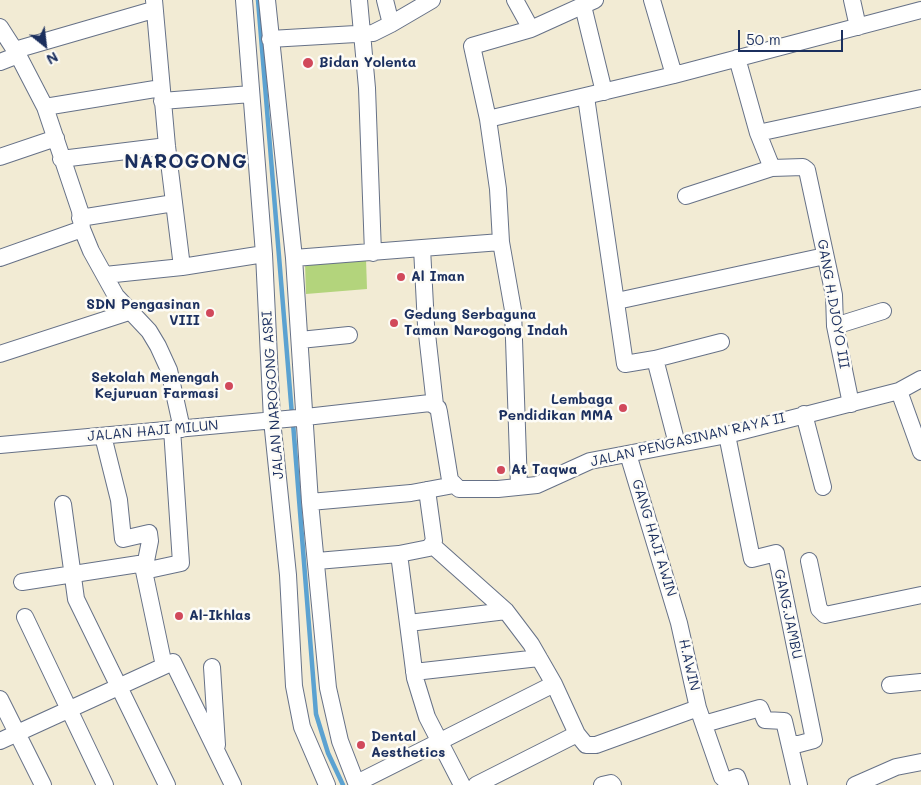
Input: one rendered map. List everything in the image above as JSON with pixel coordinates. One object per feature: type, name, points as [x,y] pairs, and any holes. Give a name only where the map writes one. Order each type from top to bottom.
[{"type":"street","name":"JALAN NAROGONG ASRI","points":[[244,0],[264,254],[289,419],[310,502],[318,561],[328,688],[340,741],[357,784]]},
{"type":"street","name":"JALAN NAROGONG ASRI","points":[[267,0],[294,258],[300,340],[289,419],[288,575],[294,686],[302,727],[327,785]]},
{"type":"street","points":[[359,0],[363,34],[372,253]]},
{"type":"street","points":[[385,0],[392,24]]},
{"type":"street","points":[[270,39],[373,32],[392,24],[432,0]]},
{"type":"street","points":[[515,0],[531,29]]},
{"type":"street","points":[[652,0],[674,75]]},
{"type":"street","points":[[852,0],[858,27]]},
{"type":"street","points":[[519,487],[513,310],[502,242],[498,189],[488,119],[472,44],[531,29],[589,3],[604,92]]},
{"type":"street","points":[[0,62],[17,52],[154,5],[167,146],[182,267]]},
{"type":"street","points":[[488,119],[674,75],[921,10]]},
{"type":"street","points":[[0,27],[17,52],[45,107],[81,224],[105,275],[116,296],[149,332],[169,370],[177,429],[181,563],[22,582]]},
{"type":"street","points":[[686,196],[772,168],[758,133],[737,58]]},
{"type":"street","points":[[45,107],[162,94],[251,94]]},
{"type":"street","points":[[586,97],[625,364],[656,359],[721,342]]},
{"type":"street","points":[[758,133],[921,98]]},
{"type":"street","points":[[0,157],[56,138]]},
{"type":"street","points":[[61,159],[167,146]]},
{"type":"street","name":"GANG H.DJOYO III","points":[[772,168],[803,167],[809,176],[834,295],[835,326],[851,404]]},
{"type":"street","points":[[0,258],[81,224],[174,203]]},
{"type":"street","points":[[294,258],[502,242]]},
{"type":"street","points":[[422,248],[426,325],[435,405],[439,412],[450,480],[454,485]]},
{"type":"street","points":[[105,275],[182,267],[264,254]]},
{"type":"street","points":[[617,301],[825,256]]},
{"type":"street","points":[[835,326],[883,311]]},
{"type":"street","points":[[0,354],[129,312]]},
{"type":"street","points":[[300,340],[349,336]]},
{"type":"street","points":[[656,359],[677,444]]},
{"type":"street","name":"JALAN PENGASINAN RAYA II","points":[[310,502],[427,490],[454,485],[459,489],[537,485],[590,461],[727,435],[899,391],[921,379]]},
{"type":"street","points":[[899,391],[921,452]]},
{"type":"street","points":[[289,419],[421,403],[435,405]]},
{"type":"street","points":[[804,414],[823,487]]},
{"type":"street","name":"JALAN HAJI MILUN","points":[[0,446],[289,419]]},
{"type":"street","name":"GANG.JAMBU","points":[[727,435],[752,559],[776,553],[814,740],[790,744]]},
{"type":"street","points":[[103,436],[119,500],[123,539],[149,533],[150,542],[144,567],[164,666]]},
{"type":"street","name":"GANG HAJI AWIN","points":[[628,454],[680,623]]},
{"type":"street","points":[[318,561],[399,554],[429,548],[434,540],[427,490]]},
{"type":"street","points":[[63,504],[72,575],[79,606],[168,785]]},
{"type":"street","points":[[432,545],[506,611],[539,658],[554,684],[577,734],[586,745],[596,745],[698,708]]},
{"type":"street","points":[[399,554],[414,672],[427,717],[462,785]]},
{"type":"street","points":[[809,562],[819,609],[825,615],[921,595]]},
{"type":"street","points":[[409,623],[506,611]]},
{"type":"street","points":[[25,617],[105,785]]},
{"type":"street","name":"H.AWIN","points":[[680,623],[698,708],[722,777],[726,781],[737,777],[740,785]]},
{"type":"street","points":[[414,672],[539,658]]},
{"type":"street","points":[[0,741],[173,662],[218,752],[232,785]]},
{"type":"street","points":[[212,666],[218,752]]},
{"type":"street","points":[[890,685],[921,682]]},
{"type":"street","points":[[357,784],[554,684]]},
{"type":"street","points":[[0,699],[43,785]]},
{"type":"street","points":[[704,724],[760,708],[765,720],[784,721],[799,785]]},
{"type":"street","points":[[476,785],[577,734]]},
{"type":"street","points":[[855,785],[896,767],[921,762]]},
{"type":"street","points":[[602,785],[611,783],[613,785]]},
{"type":"green space","points":[[366,259],[367,289],[306,294],[305,263]]},
{"type":"waterway","points":[[258,0],[292,415]]},
{"type":"waterway","points":[[293,423],[316,714],[328,753],[343,785]]},
{"type":"place","name":"Bidan Yolenta","points":[[308,63]]},
{"type":"place","name":"Al Iman","points":[[401,277]]},
{"type":"place","name":"SDN Pengasinan VIII","points":[[210,313]]},
{"type":"place","name":"Gedung Serbaguna Taman Narogong Indah","points":[[394,323]]},
{"type":"place","name":"Sekolah Menengah Kejuruan Farmasi","points":[[229,386]]},
{"type":"place","name":"Lembaga Pendidikan MMA","points":[[623,408]]},
{"type":"place","name":"At Taqwa","points":[[501,470]]},
{"type":"place","name":"Al-Ikhlas","points":[[179,616]]},
{"type":"place","name":"Dental Aesthetics","points":[[361,745]]},
{"type":"district","name":"NAROGONG","points":[[186,162]]}]
